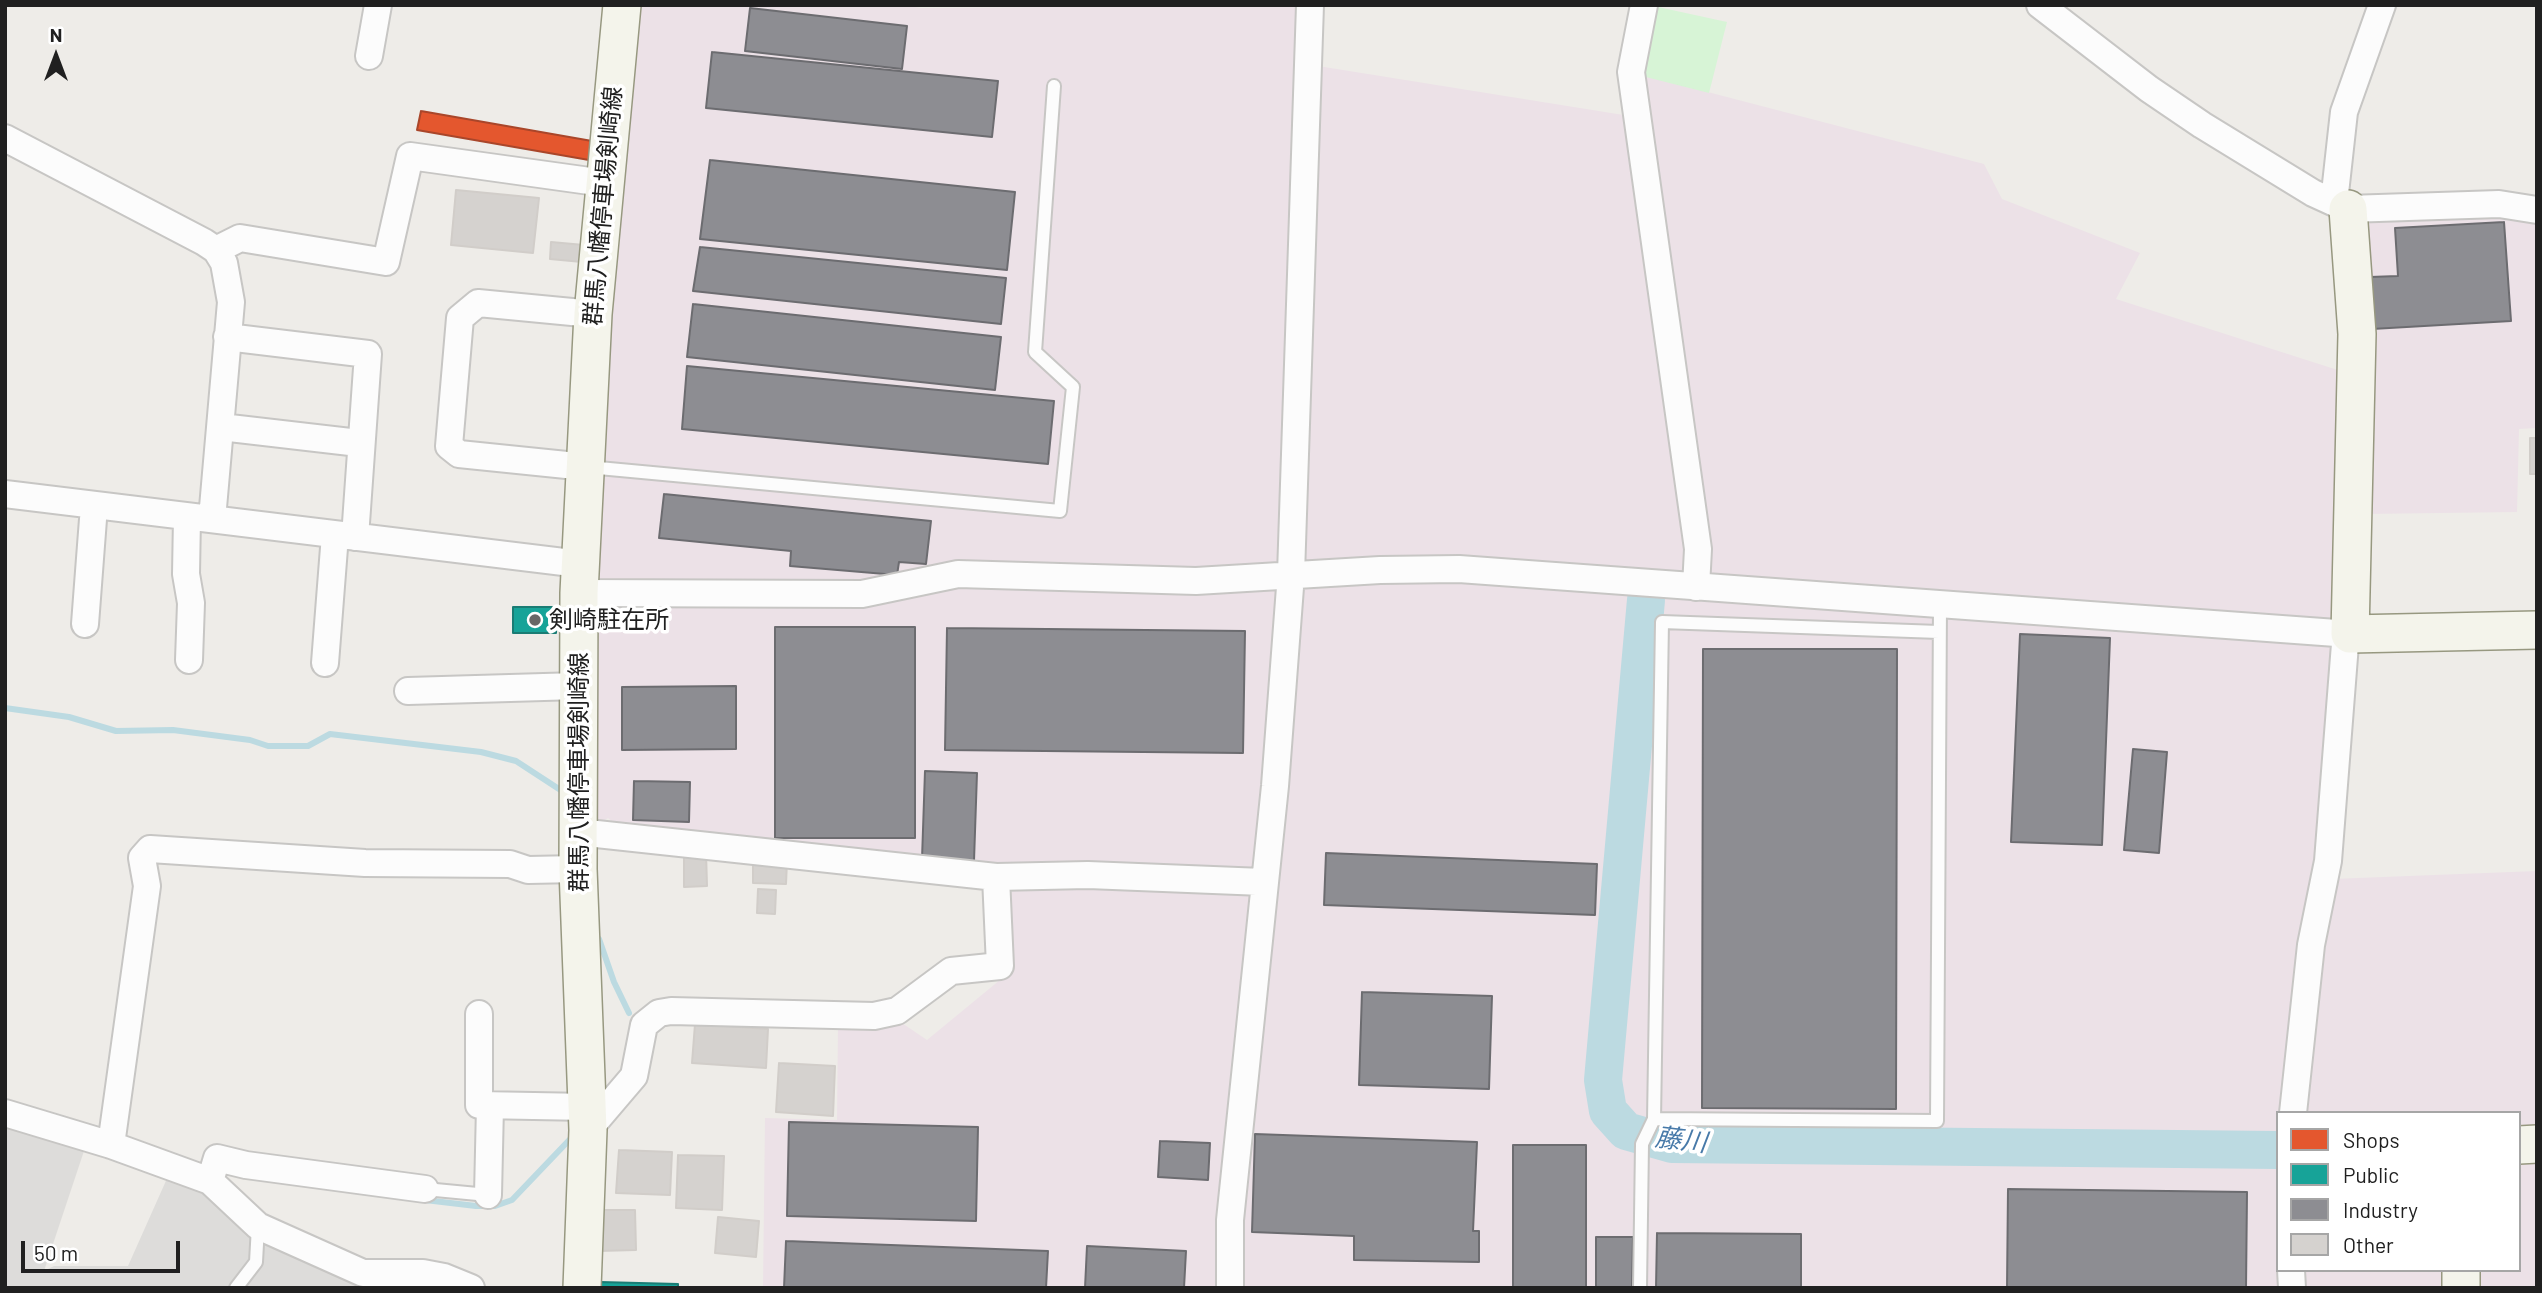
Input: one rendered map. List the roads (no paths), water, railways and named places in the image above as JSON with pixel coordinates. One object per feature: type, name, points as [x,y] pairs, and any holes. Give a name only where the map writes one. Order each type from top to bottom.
[{"type":"main road","name":"群馬八幡停車場剣崎線","points":[[582,1288],[588,1118],[578,869],[580,578],[593,314],[622,5]]},
{"type":"main road","points":[[2341,206],[2357,334],[2350,634],[2537,630]]},
{"type":"street","points":[[369,55],[378,5]]},
{"type":"street","points":[[1230,1288],[1230,1220],[1275,786],[1291,574],[1310,5]]},
{"type":"street","points":[[1644,5],[1631,72],[1698,548],[1696,587]]},
{"type":"street","points":[[2040,5],[2202,125],[2313,193],[2341,206],[2499,204],[2537,210]]},
{"type":"street","points":[[2341,206],[2344,112],[2382,5]]},
{"type":"street","points":[[5,138],[216,250],[223,263],[231,302],[221,427],[186,573],[191,603],[189,660]]},
{"type":"street","points":[[216,250],[240,238],[386,262],[410,156],[604,183]]},
{"type":"street","points":[[586,467],[459,454],[449,446],[460,318],[478,303],[593,314]]},
{"type":"street","points":[[227,337],[368,354],[359,443],[325,663]]},
{"type":"street","points":[[221,427],[359,443]]},
{"type":"street","points":[[5,494],[345,536],[580,578],[862,594],[958,574],[1196,581],[1291,574],[1459,569],[1696,587],[1940,619],[2350,634],[2345,644],[2328,861],[2311,945],[2293,1111]]},
{"type":"street","points":[[85,624],[94,506]]},
{"type":"street","points":[[408,691],[578,686]]},
{"type":"street","points":[[578,832],[996,877],[1088,875],[1263,882]]},
{"type":"street","points":[[111,1145],[147,886],[142,858],[150,849],[365,863],[510,864],[528,870],[578,869]]},
{"type":"street","points":[[478,1014],[479,1105],[588,1118],[634,1076],[644,1025],[659,1013],[671,1011],[874,1016],[897,1011],[951,971],[1000,966],[996,877]]},
{"type":"street","points":[[488,1195],[490,1106]]},
{"type":"street","points":[[5,1113],[111,1145],[210,1181],[258,1226],[363,1273],[423,1273],[444,1277],[471,1288]]},
{"type":"street","points":[[210,1181],[217,1158],[246,1165],[425,1189]]},
{"type":"lane","points":[[586,467],[1060,511],[1073,387],[1035,352],[1054,86]]},
{"type":"lane","points":[[1640,1288],[1642,1144],[1654,1119],[1662,622],[1940,619],[1937,1121],[1654,1119]]},
{"type":"lane","points":[[425,1189],[488,1195]]},
{"type":"lane","points":[[236,1288],[256,1262],[258,1226]]},
{"type":"waterway","name":"藤川","points":[[1646,600],[1603,1080],[1608,1111],[1626,1131],[1672,1144],[2276,1150]]},
{"type":"waterway","points":[[5,708],[69,717],[116,731],[173,730],[250,740],[268,746],[308,746],[330,734],[481,752],[516,761],[562,791]]},
{"type":"waterway","points":[[599,939],[614,982],[629,1013]]},
{"type":"waterway","points":[[425,1200],[476,1206],[495,1206],[512,1200],[574,1135]]},
{"type":"place","name":"剣崎駐在所","points":[[535,620]]}]
